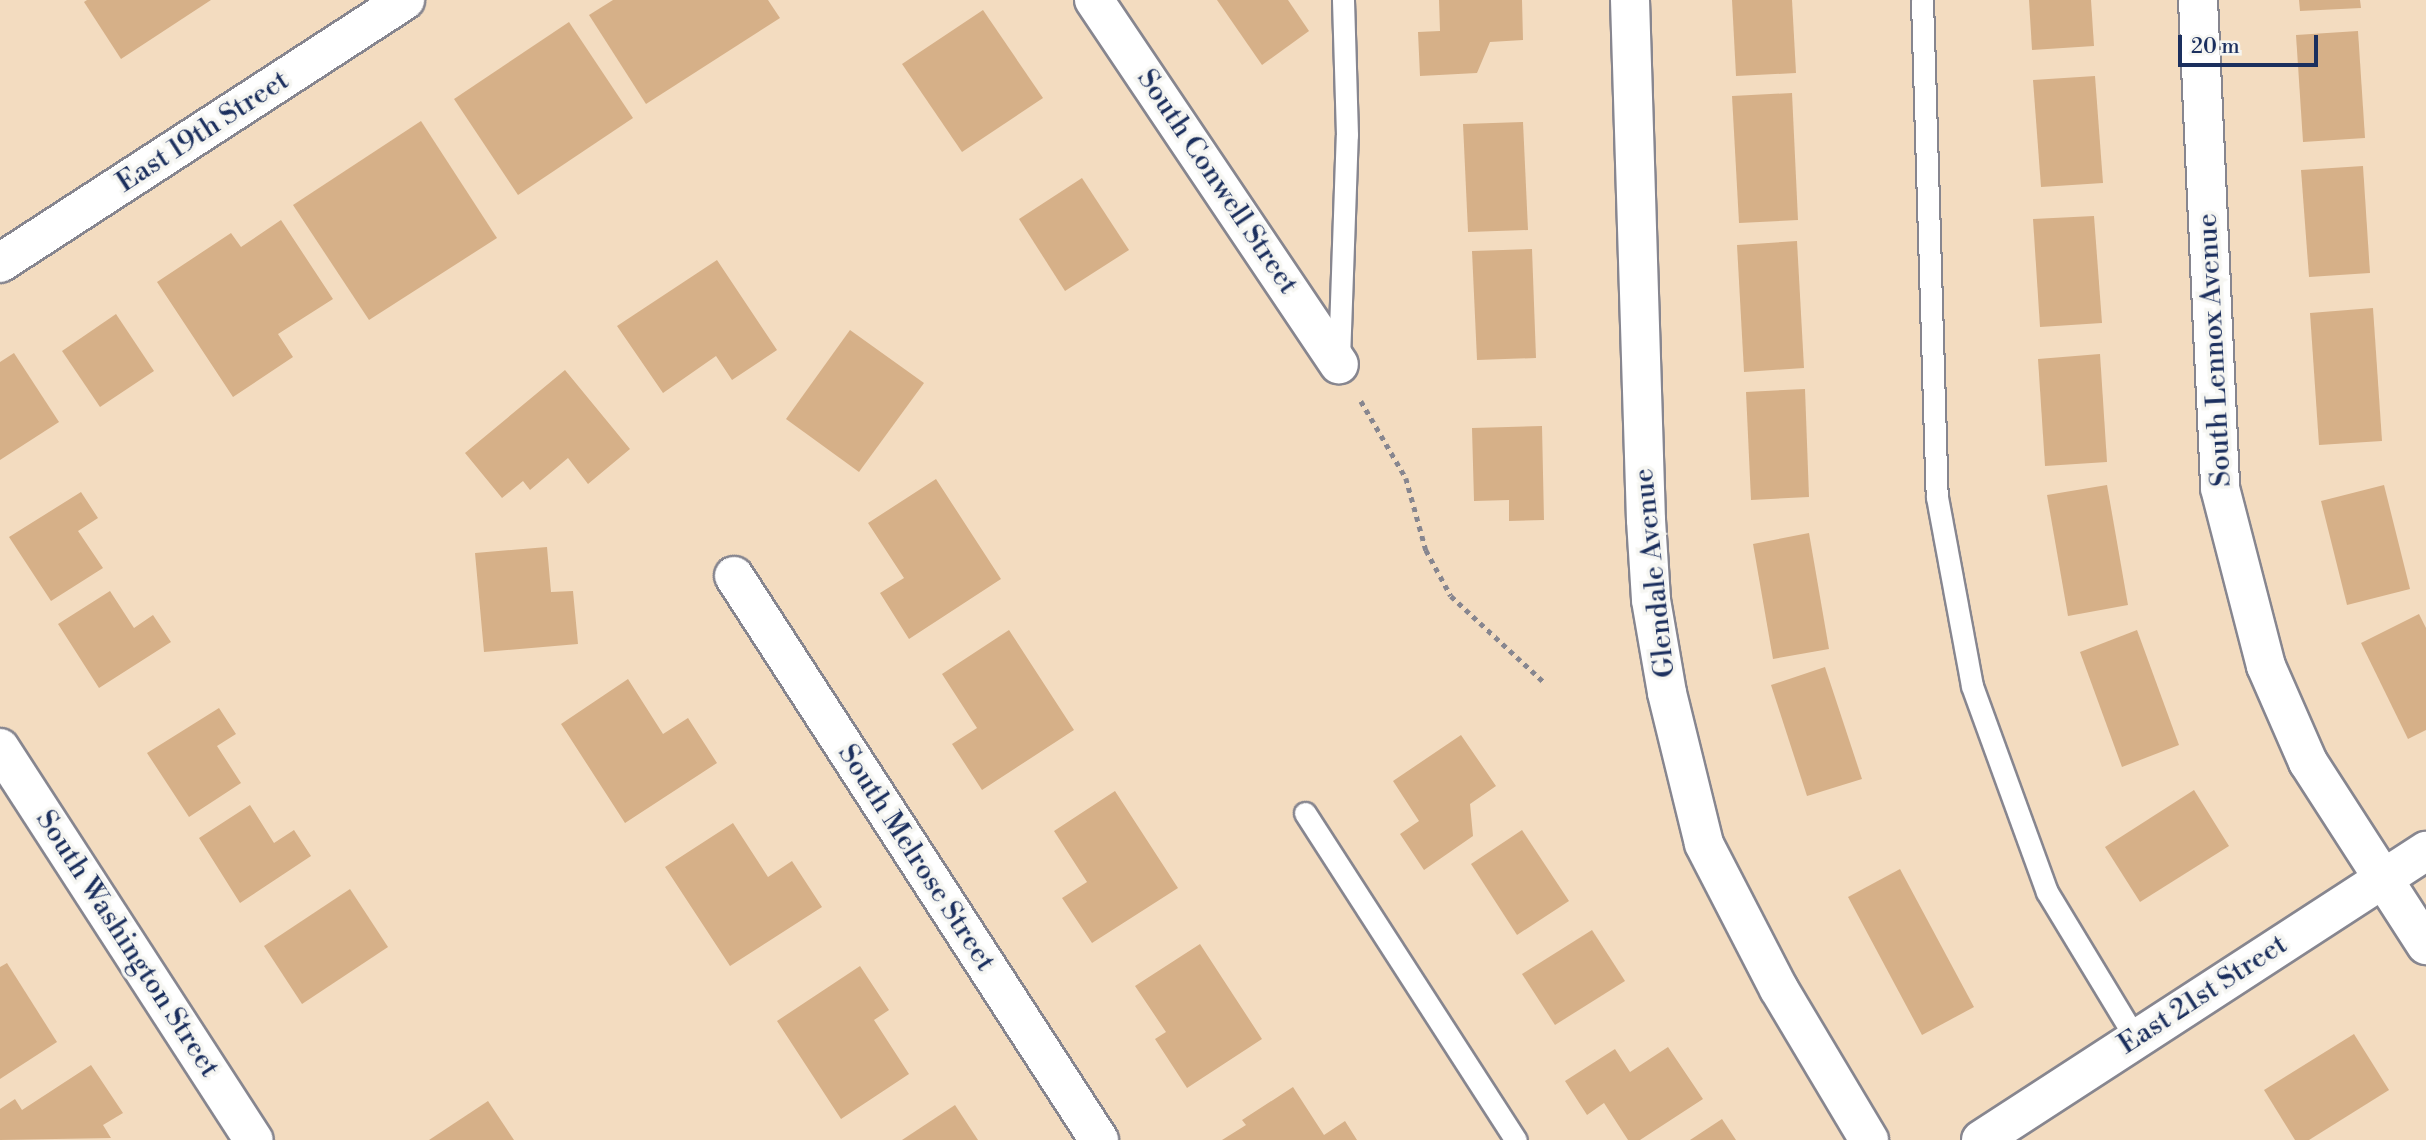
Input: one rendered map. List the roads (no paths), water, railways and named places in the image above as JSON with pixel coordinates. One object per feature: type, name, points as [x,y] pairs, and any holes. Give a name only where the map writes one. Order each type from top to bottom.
[{"type":"street","name":"South Conwell Street","points":[[1094,0],[1339,364]]},
{"type":"street","name":"Glendale Avenue","points":[[1630,0],[1645,507],[1651,600],[1667,693],[1704,844],[1779,989],[1869,1140]]},
{"type":"street","name":"South Lennox Avenue","points":[[2198,0],[2220,488],[2266,666],[2308,762],[2426,945]]},
{"type":"street","name":"East 19th Street","points":[[0,263],[381,7]]},
{"type":"street","name":"South Melrose Street","points":[[734,576],[1099,1140]]},
{"type":"street","name":"South Washington Street","points":[[0,748],[254,1140]]},
{"type":"street","name":"East 21st Street","points":[[1981,1140],[2426,851]]},
{"type":"lane","points":[[1339,364],[1347,135],[1343,0]]},
{"type":"lane","points":[[1923,0],[1937,497],[1972,686],[2047,892],[2136,1039]]},
{"type":"lane","points":[[1305,813],[1516,1140]]}]
